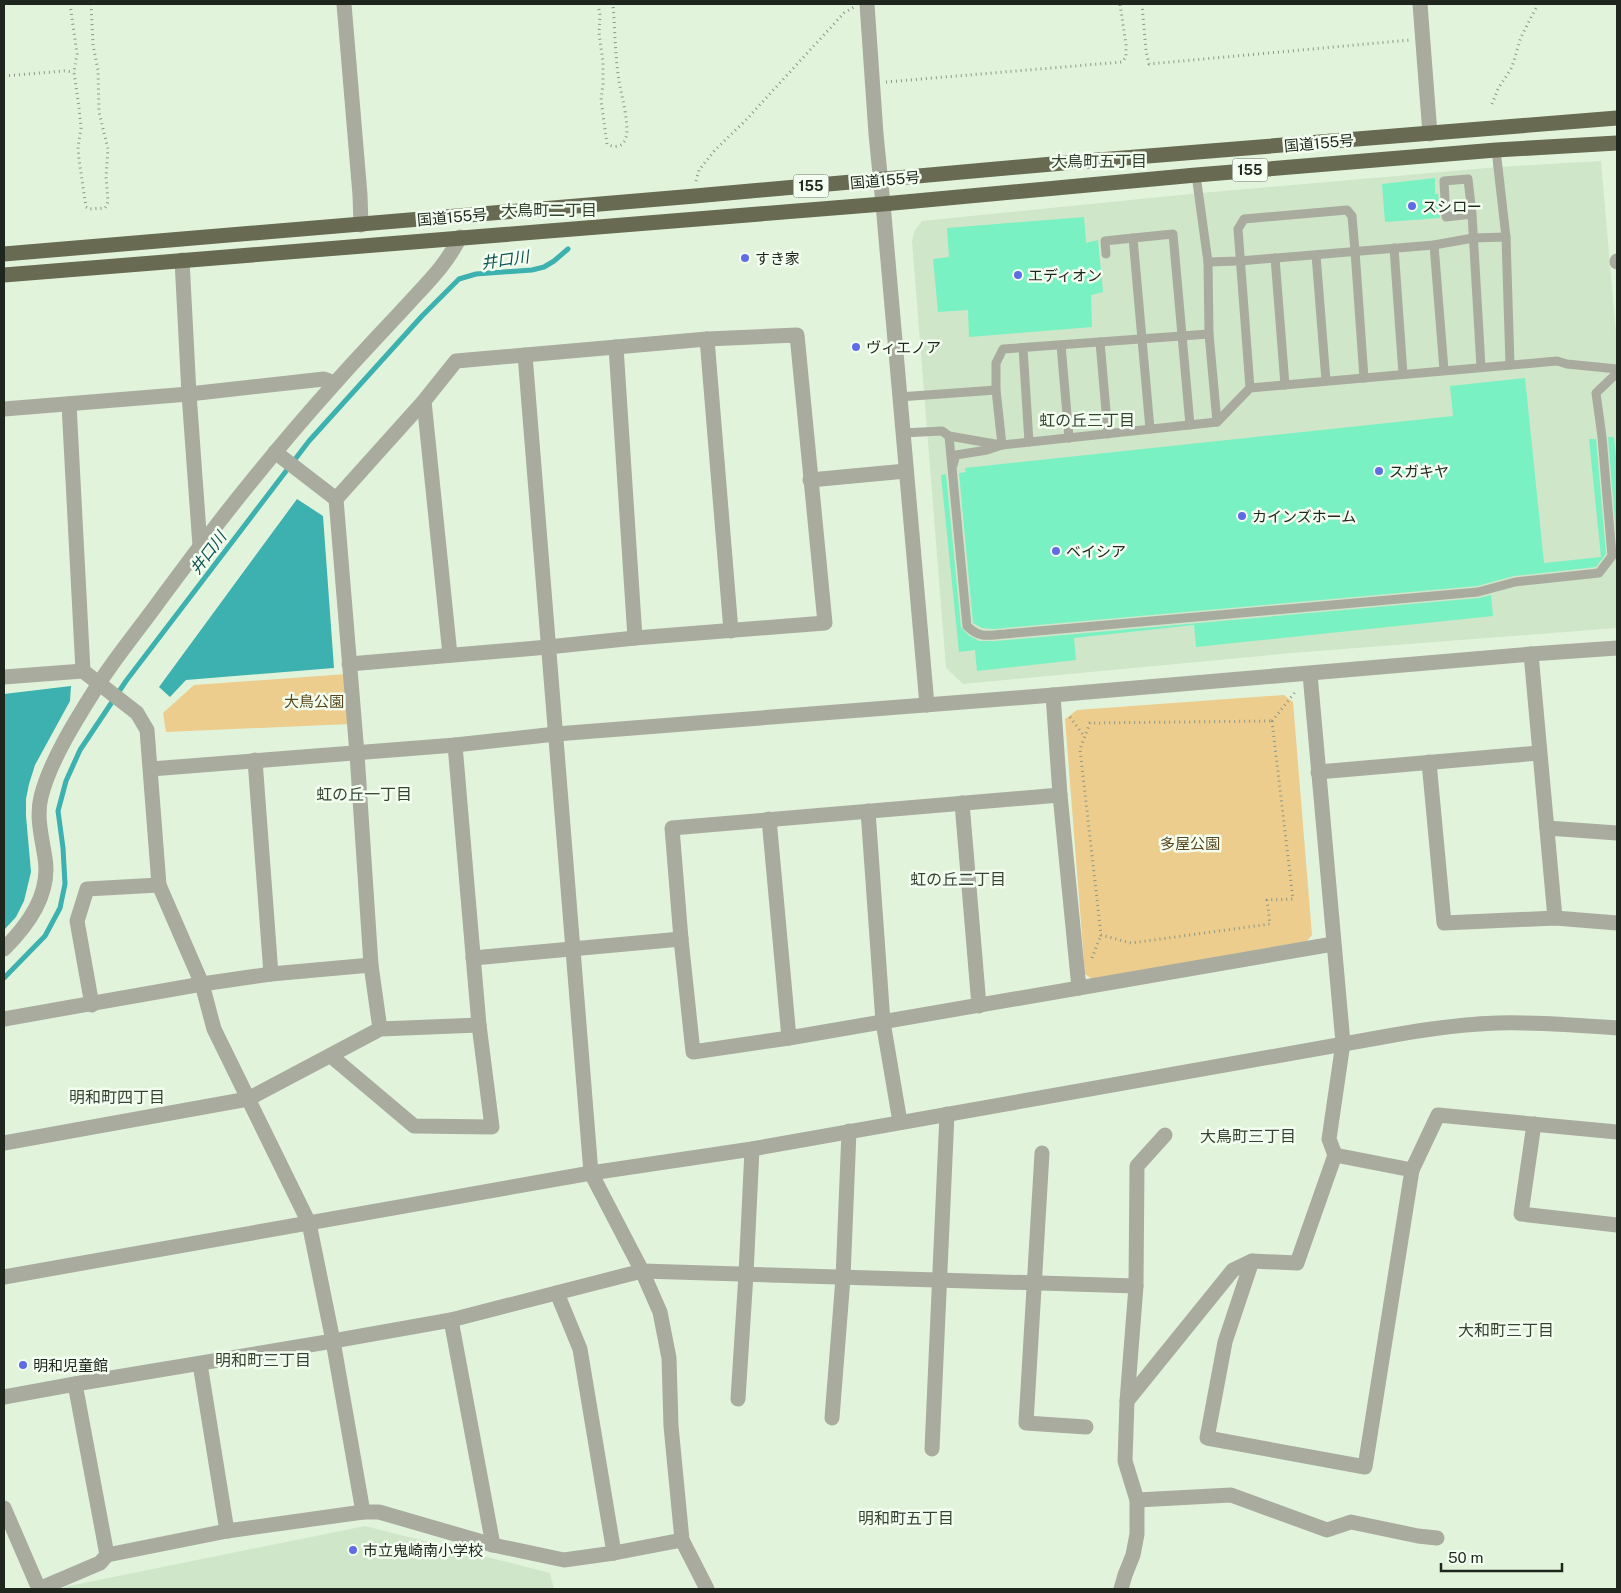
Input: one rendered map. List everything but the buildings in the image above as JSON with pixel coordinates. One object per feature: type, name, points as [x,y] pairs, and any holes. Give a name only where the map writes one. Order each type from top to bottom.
[{"type":"highway","name":"国道155号","points":[[4,254],[361,225],[1096,160],[1617,118]]},
{"type":"highway","name":"国道155号","points":[[4,275],[883,204],[1496,150],[1617,143]]},
{"type":"street","points":[[344,4],[361,225]]},
{"type":"street","points":[[1420,4],[1430,134]]},
{"type":"street","points":[[862,5],[872,83],[927,705]]},
{"type":"street","points":[[4,949],[18,935],[36,909],[44,886],[46,861],[39,826],[40,798],[62,746],[99,683],[200,546],[275,452],[335,383],[446,262],[460,237]]},
{"type":"street","points":[[182,260],[200,546]]},
{"type":"street","points":[[349,664],[825,623],[797,335],[707,339],[456,361],[424,401],[336,499],[349,664],[357,754],[371,965],[380,1029]]},
{"type":"street","points":[[707,339],[731,631]]},
{"type":"street","points":[[616,347],[635,638]]},
{"type":"street","points":[[525,356],[591,1174],[642,1271],[660,1312],[669,1358],[671,1426],[682,1540],[707,1589]]},
{"type":"street","points":[[4,409],[189,394],[324,379],[335,383]]},
{"type":"street","points":[[424,401],[450,655]]},
{"type":"street","points":[[69,404],[83,672]]},
{"type":"street","points":[[275,452],[336,499]]},
{"type":"street","points":[[810,480],[906,471]]},
{"type":"street","points":[[151,769],[357,754],[556,734],[1617,648]]},
{"type":"street","points":[[1531,654],[1555,918]]},
{"type":"street","points":[[4,677],[83,672],[138,713],[148,730],[159,885],[202,984],[214,1028],[309,1223],[333,1342],[363,1512]]},
{"type":"street","points":[[1127,1401],[1233,1270],[1252,1262],[1297,1264],[1335,1156],[1329,1139],[1343,1043],[1310,674]]},
{"type":"street","points":[[1053,695],[1060,795],[1078,988]]},
{"type":"street","points":[[331,1056],[414,1126],[492,1127],[479,1025],[455,745]]},
{"type":"street","points":[[1318,772],[1539,752]]},
{"type":"street","points":[[255,760],[272,974]]},
{"type":"street","points":[[1429,762],[1444,923],[1555,918],[1617,923]]},
{"type":"street","points":[[1060,795],[672,828],[693,1052],[979,1006],[1333,944]]},
{"type":"street","points":[[962,803],[979,1006]]},
{"type":"street","points":[[868,811],[884,1022],[900,1122]]},
{"type":"street","points":[[769,819],[789,1038]]},
{"type":"street","points":[[1547,828],[1617,834]]},
{"type":"street","points":[[92,1004],[77,921],[87,889],[159,885]]},
{"type":"street","points":[[473,958],[681,939]]},
{"type":"street","points":[[4,1019],[202,984],[272,974],[371,965]]},
{"type":"street","points":[[4,1277],[591,1174],[947,1114],[1343,1043],[1446,1027],[1496,1023],[1549,1023],[1617,1028]]},
{"type":"street","points":[[4,1143],[248,1099],[380,1029],[479,1025]]},
{"type":"street","points":[[932,1449],[947,1114]]},
{"type":"street","points":[[1252,1262],[1226,1342],[1207,1438],[1365,1467],[1412,1170],[1438,1114],[1617,1132]]},
{"type":"street","points":[[1534,1124],[1521,1214],[1617,1225]]},
{"type":"street","points":[[832,1418],[843,1278],[849,1131]]},
{"type":"street","points":[[1121,1589],[1133,1555],[1137,1534],[1137,1500],[1125,1461],[1127,1401],[1136,1286],[1137,1166],[1165,1136]]},
{"type":"street","points":[[738,1400],[752,1148]]},
{"type":"street","points":[[1042,1153],[1026,1423],[1086,1426]]},
{"type":"street","points":[[1335,1156],[1412,1170]]},
{"type":"street","points":[[4,1397],[333,1342],[451,1320],[642,1271],[1136,1286]]},
{"type":"street","points":[[557,1293],[580,1349],[614,1553]]},
{"type":"street","points":[[451,1320],[493,1545]]},
{"type":"street","points":[[200,1364],[227,1532]]},
{"type":"street","points":[[75,1384],[107,1555]]},
{"type":"street","points":[[1137,1500],[1231,1494],[1327,1530],[1351,1522],[1436,1538]]},
{"type":"street","points":[[4,1508],[39,1589],[100,1563],[107,1555],[227,1532],[363,1512],[379,1512],[493,1545],[564,1560],[682,1540]]},
{"type":"lane","points":[[1496,150],[1506,237],[1510,365]]},
{"type":"lane","points":[[1196,175],[1208,262],[1209,334],[1217,422]]},
{"type":"lane","points":[[1472,214],[1446,217],[1444,181],[1468,179],[1472,214],[1481,367]]},
{"type":"lane","points":[[1250,388],[1239,261],[1238,229],[1244,219],[1347,210],[1352,216],[1364,378]]},
{"type":"lane","points":[[1106,254],[1105,241],[1173,234],[1190,425]]},
{"type":"lane","points":[[1208,262],[1355,252],[1434,245],[1473,238],[1506,237]]},
{"type":"lane","points":[[1134,238],[1150,429]]},
{"type":"lane","points":[[1434,245],[1444,370]]},
{"type":"lane","points":[[1394,248],[1403,374]]},
{"type":"lane","points":[[1316,255],[1326,381]]},
{"type":"lane","points":[[1275,258],[1285,385]]},
{"type":"lane","points":[[1002,445],[996,390],[996,363],[1003,349],[1209,334]]},
{"type":"lane","points":[[1100,342],[1108,434]]},
{"type":"lane","points":[[1061,345],[1069,438]]},
{"type":"lane","points":[[1023,348],[1029,442]]},
{"type":"lane","points":[[952,468],[956,455],[987,450],[1002,445],[1217,422],[1250,388],[1444,370],[1557,362],[1617,371]]},
{"type":"lane","points":[[950,436],[967,626],[974,634],[983,636],[1478,592],[1515,582],[1600,573],[1612,556],[1602,437],[1596,393],[1617,371]]},
{"type":"lane","points":[[899,396],[996,390]]},
{"type":"lane","points":[[902,433],[942,431],[950,436],[1002,445]]},
{"type":"path","points":[[70,4],[77,54],[74,72],[80,115],[79,159],[86,207],[89,209],[105,208],[108,205],[106,177],[108,149],[99,112],[98,70],[93,45],[91,4]]},
{"type":"path","points":[[598,4],[603,62],[601,100],[606,144],[620,146],[625,142],[627,134],[624,100],[619,82],[613,4]]},
{"type":"path","points":[[872,83],[1122,62],[1126,57],[1126,45],[1120,4]]},
{"type":"path","points":[[1142,4],[1149,64],[1422,39]]},
{"type":"path","points":[[1492,104],[1498,89],[1512,67],[1521,37],[1538,4]]},
{"type":"path","points":[[695,196],[696,177],[699,170],[715,150],[844,13],[862,5]]},
{"type":"path","points":[[4,76],[64,71],[74,72]]},
{"type":"path","points":[[1272,722],[1090,723],[1080,749],[1101,935],[1131,942],[1270,924],[1267,900],[1293,899],[1272,722],[1310,674]]},
{"type":"shaded area","points":[[1601,161],[1617,344],[1617,628],[1292,653],[963,684],[946,668],[912,241],[915,230],[922,221],[1200,193],[1498,167]]},
{"type":"shaded area","name":"市立鬼崎南小学校","points":[[365,1526],[550,1573],[554,1589],[64,1589],[64,1587]]},
{"type":"green space","name":"大鳥公園","points":[[346,674],[350,724],[166,732],[163,713],[194,685]]},
{"type":"green space","name":"多屋公園","points":[[1284,695],[1293,702],[1312,935],[1307,941],[1092,979],[1085,974],[1065,719],[1077,710]]},
{"type":"water","points":[[297,499],[323,516],[334,668],[186,680],[170,697],[159,687]]},
{"type":"water","points":[[71,686],[70,701],[35,765],[29,784],[26,799],[26,816],[31,872],[24,901],[16,917],[4,930],[4,694]]},
{"type":"waterway","name":"井口川","points":[[4,978],[45,936],[60,908],[65,884],[58,811],[66,781],[80,750],[126,681],[309,441],[422,316],[459,279],[476,274],[532,270],[544,267],[568,249]]},
{"type":"place","name":"スシロー","points":[[1412,206]]},
{"type":"place","name":"すき家","points":[[745,258]]},
{"type":"place","name":"エディオン","points":[[1018,275]]},
{"type":"place","name":"ヴィエノア","points":[[856,347]]},
{"type":"place","name":"スガキヤ","points":[[1379,471]]},
{"type":"place","name":"カインズホーム","points":[[1242,516]]},
{"type":"place","name":"ベイシア","points":[[1056,551]]},
{"type":"place","name":"明和児童館","points":[[23,1365]]},
{"type":"place","name":"市立鬼崎南小学校","points":[[353,1550]]},
{"type":"district","name":"大鳥町五丁目","points":[[1099,161]]},
{"type":"district","name":"大鳥町二丁目","points":[[549,210]]},
{"type":"district","name":"虹の丘三丁目","points":[[1087,420]]},
{"type":"district","name":"虹の丘一丁目","points":[[364,794]]},
{"type":"district","name":"虹の丘二丁目","points":[[958,879]]},
{"type":"district","name":"明和町四丁目","points":[[117,1097]]},
{"type":"district","name":"大鳥町三丁目","points":[[1248,1136]]},
{"type":"district","name":"大和町三丁目","points":[[1506,1330]]},
{"type":"district","name":"明和町三丁目","points":[[263,1360]]},
{"type":"district","name":"明和町五丁目","points":[[906,1518]]}]
